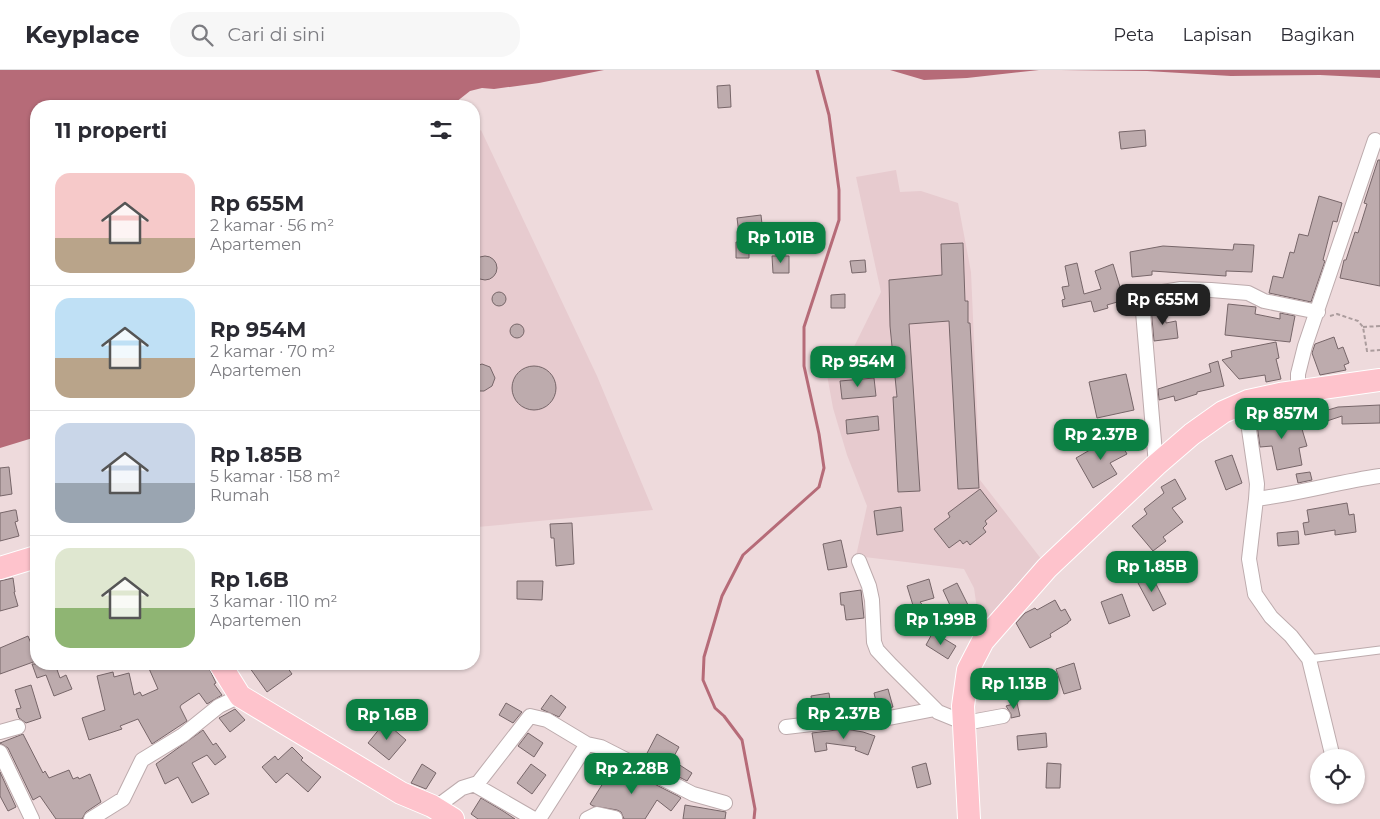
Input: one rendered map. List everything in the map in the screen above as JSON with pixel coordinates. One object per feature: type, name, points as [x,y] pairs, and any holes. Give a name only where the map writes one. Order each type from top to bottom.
[{"type":"highway","points":[[969,819],[964,699],[968,670],[983,641],[1047,568],[1156,465],[1209,422],[1233,406],[1298,391],[1380,380]]},
{"type":"highway","points":[[0,568],[30,559]]},
{"type":"highway","points":[[224,670],[240,696],[401,793],[444,814]]},
{"type":"street","points":[[1298,391],[1298,374],[1306,346],[1375,140]]},
{"type":"street","points":[[1156,465],[1142,300],[1163,292],[1181,289],[1212,290],[1248,294],[1264,301],[1318,312]]},
{"type":"street","points":[[1245,402],[1256,484],[1250,559],[1256,594],[1271,617],[1291,636],[1309,659],[1330,749]]},
{"type":"street","points":[[1256,500],[1351,480],[1380,476]]},
{"type":"street","points":[[860,561],[869,586],[873,613],[872,632],[877,650],[935,710],[965,723],[1003,716]]},
{"type":"street","points":[[91,819],[123,799],[142,760],[183,735],[220,706],[240,696]]},
{"type":"street","points":[[786,727],[836,721],[889,718],[935,710]]},
{"type":"street","points":[[444,814],[462,788],[475,785],[530,716],[547,720],[587,744],[601,747],[693,794],[725,803]]},
{"type":"street","points":[[0,732],[18,727]]},
{"type":"street","points":[[540,819],[587,744]]},
{"type":"street","points":[[0,752],[32,819]]},
{"type":"street","points":[[475,785],[534,819]]},
{"type":"street","points":[[587,819],[597,814],[615,818]]},
{"type":"lane","points":[[1309,659],[1380,650]]},
{"type":"path","points":[[1318,312],[1332,316],[1337,314],[1358,321],[1363,327],[1366,351],[1380,350]]},
{"type":"path","points":[[1363,327],[1380,326]]},
{"type":"shaded area","points":[[0,70],[604,70],[539,83],[494,89],[482,88],[470,91],[459,100],[30,100],[30,439],[0,448]]},
{"type":"shaded area","points":[[890,70],[1039,70],[967,78],[924,80]]},
{"type":"shaded area","points":[[1061,70],[1380,70],[1380,78],[1320,75],[1231,76],[1147,71]]},
{"type":"shaded area","points":[[480,131],[597,376],[653,510],[480,527]]},
{"type":"shaded area","points":[[896,170],[900,192],[921,191],[958,203],[971,272],[980,480],[1042,560],[987,620],[979,623],[974,588],[964,569],[856,556],[867,506],[847,455],[833,408],[827,375],[848,359],[881,292],[856,177]]},
{"type":"building","points":[[730,85],[731,107],[718,108],[717,86]]},
{"type":"building","points":[[1145,130],[1146,146],[1121,149],[1119,132]]},
{"type":"building","points":[[1378,160],[1380,160],[1380,286],[1340,278],[1344,260],[1346,260],[1355,232],[1358,233],[1367,204],[1364,203]]},
{"type":"building","points":[[1319,196],[1342,203],[1337,222],[1333,221],[1323,260],[1325,261],[1311,302],[1269,293],[1273,276],[1283,278],[1290,252],[1294,253],[1299,234],[1308,236]]},
{"type":"building","points":[[761,215],[763,233],[749,234],[749,258],[736,258],[736,242],[740,242],[737,218]]},
{"type":"building","points":[[963,243],[965,301],[968,301],[968,323],[970,323],[979,488],[958,489],[949,321],[909,324],[920,491],[898,492],[893,397],[897,397],[890,326],[889,280],[942,275],[941,244]]},
{"type":"building","points":[[1234,244],[1254,245],[1252,272],[1226,271],[1226,276],[1152,271],[1152,275],[1132,277],[1130,252],[1163,246],[1233,250]]},
{"type":"building","points":[[772,256],[789,256],[789,273],[773,273]]},
{"type":"building","points":[[480,257],[490,257],[496,263],[497,268],[494,277],[485,280],[480,279]]},
{"type":"building","points":[[865,260],[866,272],[852,273],[850,261]]},
{"type":"building","points":[[1077,263],[1084,294],[1101,289],[1095,271],[1113,264],[1124,300],[1107,305],[1108,308],[1094,312],[1091,301],[1063,307],[1062,300],[1065,299],[1062,287],[1069,286],[1065,266]]},
{"type":"building","points":[[499,292],[504,294],[506,299],[504,304],[499,306],[494,304],[492,299],[494,294]]},
{"type":"building","points":[[845,294],[845,308],[831,308],[831,295]]},
{"type":"building","points":[[1228,304],[1256,307],[1255,314],[1280,319],[1280,313],[1295,316],[1290,342],[1225,335]]},
{"type":"building","points":[[1164,306],[1166,323],[1176,321],[1178,338],[1154,341],[1151,308]]},
{"type":"building","points":[[514,324],[520,324],[524,331],[520,338],[514,338],[510,334],[510,328]]},
{"type":"building","points":[[1334,337],[1338,349],[1343,347],[1349,363],[1344,365],[1346,370],[1320,375],[1312,353],[1315,344]]},
{"type":"building","points":[[1276,342],[1279,358],[1276,359],[1281,379],[1266,382],[1265,375],[1239,379],[1222,360],[1232,357],[1231,351]]},
{"type":"building","points":[[1218,361],[1224,386],[1197,392],[1197,394],[1175,401],[1174,396],[1159,400],[1158,389],[1211,372],[1209,364]]},
{"type":"building","points":[[480,365],[490,367],[495,378],[492,386],[484,391],[480,391]]},
{"type":"building","points":[[534,366],[546,370],[552,376],[556,388],[552,400],[546,406],[534,410],[522,406],[516,400],[512,388],[516,376],[522,370]]},
{"type":"building","points":[[1126,374],[1134,410],[1097,418],[1089,382]]},
{"type":"building","points":[[874,378],[876,396],[842,399],[840,381]]},
{"type":"building","points":[[1380,405],[1380,423],[1342,424],[1342,416],[1324,422],[1321,412],[1338,407]]},
{"type":"building","points":[[1273,414],[1274,425],[1299,419],[1307,446],[1299,448],[1302,465],[1277,470],[1272,446],[1260,447],[1256,417]]},
{"type":"building","points":[[878,416],[879,430],[847,434],[846,420]]},
{"type":"building","points":[[1116,435],[1127,454],[1110,463],[1117,474],[1093,488],[1076,458]]},
{"type":"building","points":[[1232,455],[1242,483],[1226,490],[1215,461]]},
{"type":"building","points":[[9,467],[12,494],[0,496],[0,468]]},
{"type":"building","points":[[1310,472],[1312,480],[1298,483],[1296,474]]},
{"type":"building","points":[[1175,479],[1186,499],[1172,508],[1183,522],[1163,537],[1166,541],[1153,551],[1132,526],[1147,514],[1144,509],[1164,493],[1161,487]]},
{"type":"building","points":[[980,489],[997,511],[985,521],[987,524],[983,528],[986,532],[970,545],[967,541],[963,544],[960,540],[949,548],[934,529],[950,517],[948,513]]},
{"type":"building","points":[[1347,503],[1349,515],[1354,514],[1356,532],[1335,535],[1335,530],[1305,535],[1303,523],[1309,522],[1307,510]]},
{"type":"building","points":[[901,507],[903,531],[877,535],[874,511]]},
{"type":"building","points":[[16,510],[18,521],[15,522],[19,536],[0,541],[0,513]]},
{"type":"building","points":[[572,523],[574,564],[556,566],[554,538],[551,538],[550,524]]},
{"type":"building","points":[[1298,531],[1299,544],[1278,546],[1277,533]]},
{"type":"building","points":[[841,540],[847,567],[828,570],[823,544]]},
{"type":"building","points":[[1152,576],[1166,604],[1153,611],[1138,583]]},
{"type":"building","points":[[13,578],[18,606],[0,611],[0,581]]},
{"type":"building","points":[[929,579],[934,598],[920,602],[937,621],[925,631],[913,618],[916,615],[907,586]]},
{"type":"building","points":[[517,581],[543,581],[542,600],[517,599]]},
{"type":"building","points":[[957,583],[968,605],[963,607],[971,624],[961,629],[943,590]]},
{"type":"building","points":[[861,590],[864,618],[846,620],[844,605],[841,605],[840,593]]},
{"type":"building","points":[[1122,594],[1130,616],[1109,624],[1101,602]]},
{"type":"building","points":[[1055,600],[1061,611],[1065,609],[1071,620],[1050,634],[1051,637],[1030,648],[1016,623],[1025,613],[1035,608],[1037,610]]},
{"type":"building","points":[[933,632],[956,646],[948,659],[926,645]]},
{"type":"building","points":[[28,636],[30,641],[30,663],[0,674],[0,648]]},
{"type":"building","points":[[1074,663],[1081,689],[1064,694],[1056,669]]},
{"type":"building","points":[[34,670],[57,670],[60,678],[66,675],[72,689],[54,696],[46,675],[37,678]]},
{"type":"building","points":[[150,670],[210,670],[216,683],[214,684],[222,695],[207,704],[199,693],[181,705],[180,707],[187,721],[152,744],[138,719],[120,726],[122,729],[89,740],[82,718],[105,710],[97,676],[113,672],[114,677],[129,673],[134,695],[140,692],[142,696],[158,689]]},
{"type":"building","points":[[251,670],[289,670],[292,674],[267,692]]},
{"type":"building","points":[[31,685],[41,718],[26,723],[19,718],[16,709],[21,708],[15,690]]},
{"type":"building","points":[[888,689],[893,707],[878,710],[874,693]]},
{"type":"building","points":[[829,693],[832,713],[814,715],[811,696]]},
{"type":"building","points":[[551,695],[566,707],[559,717],[541,709]]},
{"type":"building","points":[[506,703],[522,712],[513,723],[499,715]]},
{"type":"building","points":[[1017,703],[1020,716],[1011,718],[1011,714],[1006,706]]},
{"type":"building","points":[[235,709],[245,720],[230,732],[219,718]]},
{"type":"building","points":[[385,722],[406,740],[389,760],[368,743]]},
{"type":"building","points":[[845,729],[875,736],[868,755],[855,750],[856,747],[826,743],[827,750],[815,752],[812,733]]},
{"type":"building","points":[[203,730],[213,745],[216,743],[226,757],[215,765],[207,755],[192,763],[209,794],[192,803],[178,777],[165,784],[156,764]]},
{"type":"building","points":[[528,733],[543,743],[534,757],[518,746]]},
{"type":"building","points":[[1046,733],[1047,747],[1018,750],[1017,736]]},
{"type":"building","points":[[23,734],[43,773],[45,771],[49,778],[69,770],[73,779],[78,777],[79,779],[90,774],[101,802],[86,812],[82,819],[56,819],[40,796],[33,800],[8,748],[0,743]]},
{"type":"building","points":[[657,734],[679,747],[672,760],[692,773],[687,781],[644,759]]},
{"type":"building","points":[[292,747],[303,758],[301,760],[321,777],[308,792],[287,773],[276,783],[262,767],[275,756],[278,760]]},
{"type":"building","points":[[926,763],[931,784],[917,788],[912,767]]},
{"type":"building","points":[[1047,763],[1061,764],[1060,788],[1046,788]]},
{"type":"building","points":[[422,764],[436,773],[426,789],[411,783]]},
{"type":"building","points":[[531,764],[546,775],[532,794],[517,783]]},
{"type":"building","points":[[615,764],[681,798],[671,811],[657,800],[645,819],[624,819],[621,812],[617,810],[593,806],[590,804]]},
{"type":"building","points":[[0,772],[16,807],[8,811],[0,796]]},
{"type":"building","points":[[481,798],[515,819],[478,819],[471,814]]},
{"type":"building","points":[[685,805],[726,812],[725,819],[683,819]]},
{"type":"waterway","points":[[754,819],[755,809],[742,740],[724,716],[715,708],[703,680],[704,657],[722,596],[743,555],[819,487],[824,468],[819,434],[804,366],[804,327],[839,220],[839,190],[829,115],[817,70]]}]
